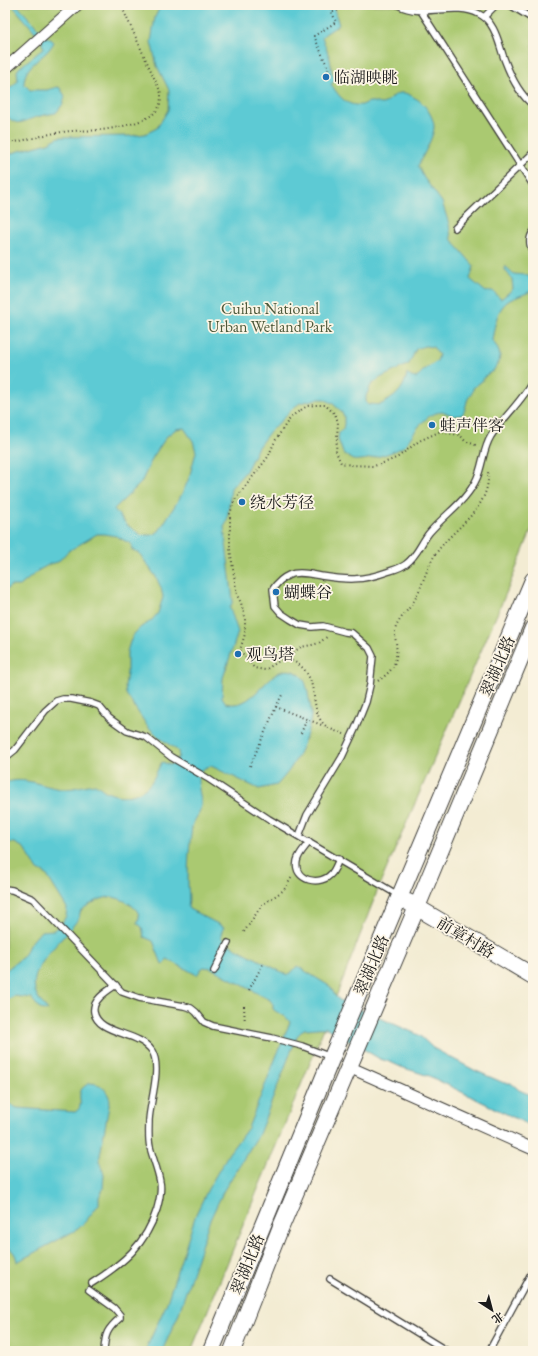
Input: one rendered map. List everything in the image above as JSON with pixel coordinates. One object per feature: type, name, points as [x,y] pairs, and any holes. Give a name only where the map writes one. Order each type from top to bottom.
[{"type":"street","points":[[5,70],[77,5]]},
{"type":"street","name":"翠湖北路","points":[[211,1351],[332,1057],[533,580]]},
{"type":"street","name":"翠湖北路","points":[[232,1351],[280,1229],[417,907],[533,628]]},
{"type":"street","name":"前章村路","points":[[400,897],[533,976]]},
{"type":"street","points":[[349,1066],[533,1149]]},
{"type":"lane","points":[[398,5],[409,10],[420,11],[468,10],[484,17],[494,31],[516,84],[524,96],[533,105]]},
{"type":"lane","points":[[484,17],[496,5]]},
{"type":"lane","points":[[510,5],[533,19]]},
{"type":"lane","points":[[420,11],[533,185]]},
{"type":"lane","points":[[455,228],[522,166],[533,153]]},
{"type":"lane","points":[[533,232],[530,239],[530,246],[533,252]]},
{"type":"lane","points":[[299,836],[307,815],[342,757],[366,702],[370,685],[373,656],[369,648],[352,633],[323,626],[312,627],[300,625],[281,613],[275,606],[273,589],[279,581],[289,574],[302,573],[359,580],[372,578],[406,564],[416,555],[436,525],[456,507],[472,489],[478,477],[485,448],[492,434],[522,399],[533,380]]},
{"type":"lane","points":[[5,758],[15,750],[33,725],[49,706],[56,701],[63,699],[82,701],[98,706],[119,726],[146,737],[171,757],[207,778],[269,819],[339,859],[400,897]]},
{"type":"lane","points":[[309,842],[297,862],[298,870],[303,877],[310,881],[323,880],[332,873],[339,859]]},
{"type":"lane","points":[[5,889],[12,890],[33,899],[122,992],[139,998],[191,1008],[204,1022],[213,1026],[272,1038],[302,1046],[332,1057]]},
{"type":"lane","points":[[214,971],[228,943]]},
{"type":"lane","points":[[92,1283],[127,1258],[140,1242],[150,1228],[161,1192],[158,1174],[152,1157],[149,1141],[150,1116],[156,1066],[155,1059],[152,1051],[145,1043],[125,1033],[104,1027],[94,1013],[94,1007],[97,1002],[104,994],[116,985]]},
{"type":"lane","points":[[489,1351],[533,1270]]},
{"type":"lane","points":[[330,1279],[447,1351]]},
{"type":"lane","points":[[89,1290],[114,1308],[120,1315],[120,1318],[111,1326],[105,1336],[104,1351]]},
{"type":"path","points":[[5,143],[63,132],[101,130],[136,123],[149,118],[158,110],[161,100],[161,93],[121,5]]},
{"type":"path","points":[[329,5],[336,22],[314,36],[331,75]]},
{"type":"path","points":[[332,12],[352,5]]},
{"type":"path","points":[[325,726],[318,713],[311,679],[305,670],[289,659],[284,658],[265,670],[254,668],[240,650],[245,634],[245,617],[237,595],[230,550],[230,514],[234,501],[268,457],[288,421],[307,406],[326,406],[335,414],[338,422],[336,452],[341,463],[374,466],[398,457],[419,441],[439,432],[460,435],[465,441],[485,448]]},
{"type":"path","points":[[370,685],[385,676],[395,664],[397,651],[394,634],[396,628],[416,597],[436,552],[471,516],[482,500],[488,478],[488,469],[484,457]]},
{"type":"path","points":[[289,659],[295,651],[301,647],[319,643],[334,629]]},
{"type":"path","points":[[250,766],[282,695]]},
{"type":"path","points":[[276,707],[351,737]]},
{"type":"path","points":[[301,733],[307,719]]},
{"type":"path","points":[[244,932],[262,905],[284,890],[289,880],[298,870]]},
{"type":"path","points":[[249,990],[264,962]]},
{"type":"path","points":[[244,1006],[245,1032]]},
{"type":"green space","name":"Cuihu National Urban Wetland Park","points":[[5,5],[533,5],[533,526],[507,591],[380,884],[315,1051],[191,1351],[5,1351]]},
{"type":"water","points":[[12,5],[17,5],[46,37],[54,42],[46,53],[31,66],[25,77],[24,84],[30,90],[47,90],[57,87],[60,88],[65,96],[63,104],[56,113],[24,122],[13,121],[5,113],[5,92],[18,81],[17,71],[19,68],[44,48],[42,40]]},
{"type":"water","points":[[161,5],[333,5],[339,25],[322,37],[330,59],[332,73],[336,80],[331,84],[340,96],[351,104],[362,105],[370,102],[383,104],[400,93],[405,93],[420,101],[431,115],[434,123],[433,131],[418,166],[424,178],[442,202],[449,224],[451,239],[474,266],[470,279],[486,292],[493,291],[501,299],[513,289],[512,279],[505,270],[505,266],[514,274],[525,275],[533,278],[533,290],[507,302],[500,311],[492,340],[500,355],[499,362],[493,371],[486,375],[482,381],[473,388],[462,415],[453,416],[438,412],[425,420],[406,444],[397,450],[381,456],[353,460],[343,453],[338,439],[339,433],[343,429],[344,424],[344,416],[340,410],[332,403],[324,399],[300,403],[270,431],[258,447],[246,471],[231,488],[227,522],[224,527],[233,601],[230,608],[238,632],[223,678],[222,697],[226,703],[237,704],[247,700],[272,677],[280,672],[289,670],[299,674],[304,680],[308,691],[311,717],[304,743],[295,761],[277,785],[259,789],[211,766],[205,768],[201,772],[198,781],[201,807],[192,827],[189,848],[188,907],[189,909],[224,927],[221,935],[225,942],[287,975],[297,966],[331,987],[335,996],[341,1001],[419,1035],[433,1048],[474,1070],[504,1083],[511,1083],[519,1090],[533,1096],[533,1127],[429,1076],[380,1059],[327,1028],[304,1029],[297,1036],[259,1134],[224,1190],[209,1222],[178,1316],[162,1351],[145,1351],[166,1305],[196,1214],[208,1189],[229,1153],[248,1128],[290,1022],[286,1017],[273,1009],[273,1004],[270,1000],[211,968],[204,967],[197,975],[167,959],[164,965],[162,964],[153,941],[144,937],[142,927],[137,923],[139,917],[136,909],[123,900],[114,897],[98,900],[81,910],[78,919],[43,962],[35,981],[35,990],[48,1011],[40,1009],[31,998],[14,996],[5,1001],[5,971],[24,956],[29,945],[41,931],[54,930],[62,923],[66,916],[67,908],[46,874],[38,870],[24,848],[15,843],[5,842],[5,783],[20,780],[64,789],[95,784],[111,794],[125,796],[137,793],[148,786],[162,762],[170,765],[179,757],[178,751],[148,727],[126,694],[127,652],[130,642],[134,634],[141,627],[151,621],[158,613],[163,597],[156,577],[139,553],[132,550],[131,544],[116,536],[97,534],[67,552],[58,562],[50,564],[39,570],[20,586],[10,586],[5,592],[5,155],[48,143],[59,137],[130,136],[145,134],[157,128],[168,110],[169,90],[157,66],[151,42],[155,17]],"holes":[[[425,346],[433,347],[439,355],[437,361],[416,378],[411,377],[407,373],[403,386],[391,399],[382,404],[368,405],[366,403],[366,396],[371,385],[380,378],[409,364],[416,349]],[[184,428],[193,441],[196,452],[189,478],[182,494],[159,531],[152,535],[141,535],[127,525],[114,509],[141,483],[153,457],[167,436],[176,429]]]},
{"type":"water","points":[[90,1083],[98,1084],[103,1087],[110,1100],[99,1161],[104,1174],[103,1189],[99,1197],[99,1204],[78,1229],[17,1262],[13,1252],[5,1246],[5,1101],[17,1108],[75,1112],[80,1106],[81,1090]]},
{"type":"place","name":"临湖映眺","points":[[326,77]]},
{"type":"place","name":"蛙声伴客","points":[[432,425]]},
{"type":"place","name":"绕水芳径","points":[[242,502]]},
{"type":"place","name":"蝴蝶谷","points":[[276,592]]},
{"type":"place","name":"观鸟塔","points":[[238,654]]}]
